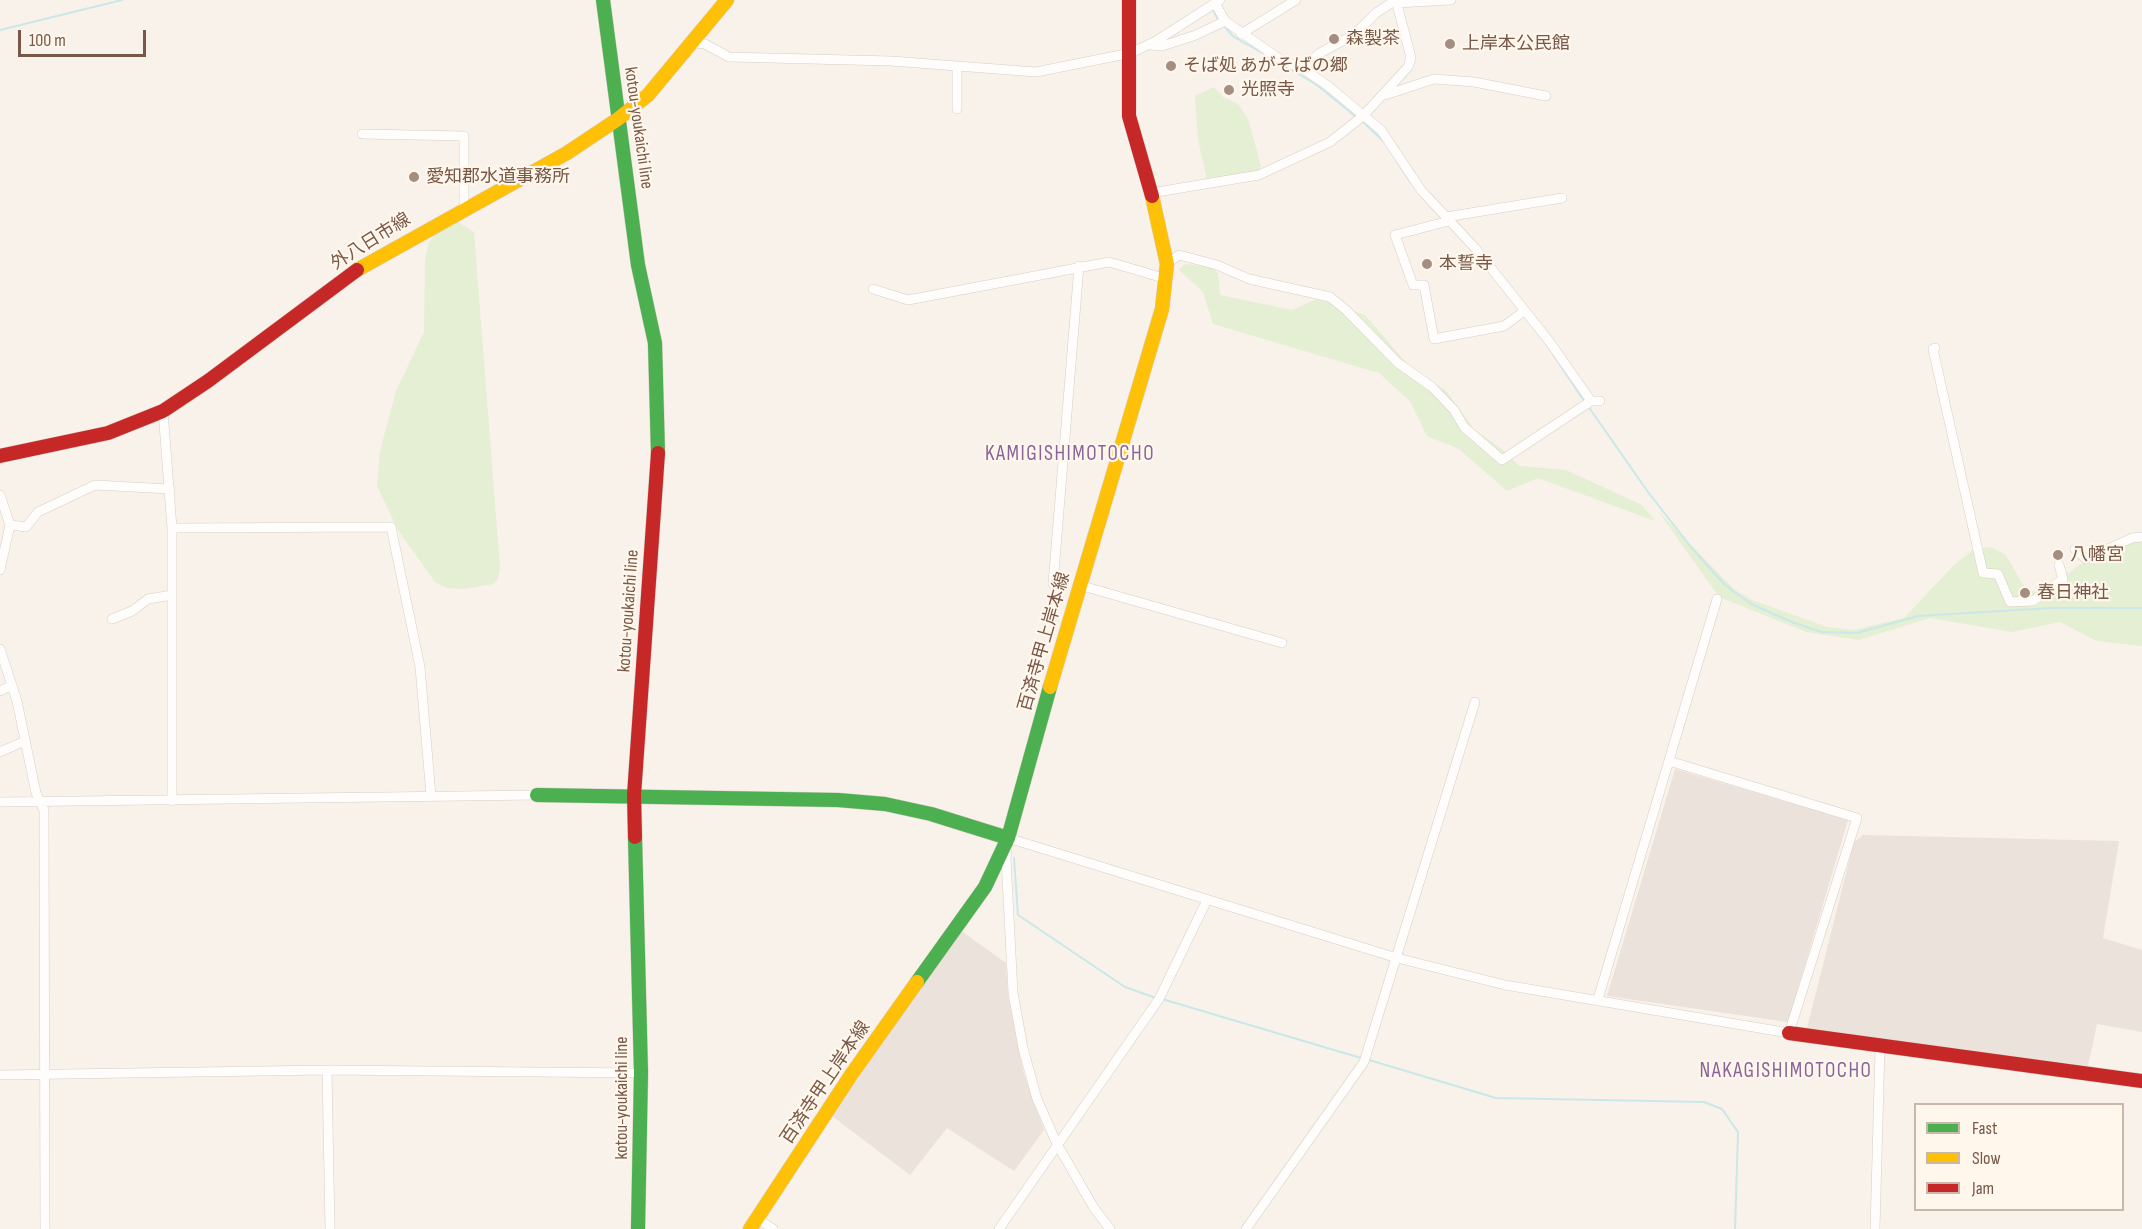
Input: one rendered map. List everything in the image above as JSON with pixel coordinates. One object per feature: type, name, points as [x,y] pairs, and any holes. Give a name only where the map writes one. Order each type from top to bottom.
[{"type":"main road","name":"kotou-youkaichi line","points":[[603,0],[638,265],[655,343],[658,391],[658,453],[634,795],[641,1073],[638,1229]]},
{"type":"main road","name":"外八日市線","points":[[0,456],[108,433],[163,411],[208,381],[361,267],[567,153],[618,119],[648,95],[727,0]]},
{"type":"main road","name":"百済寺甲上岸本線","points":[[754,1224],[851,1075],[985,887],[1008,838],[1079,585],[1162,309],[1167,279],[1167,264],[1151,193],[1129,116],[1131,53],[1129,0]]},
{"type":"main road","points":[[537,795],[838,800],[885,804],[932,814],[1008,838]]},
{"type":"main road","points":[[1789,1034],[1880,1048],[2017,1063],[2142,1081]]},
{"type":"street","points":[[1242,34],[1296,0]]},
{"type":"street","points":[[1302,68],[1320,53],[1355,33],[1376,13],[1396,1],[1451,0]]},
{"type":"street","points":[[1151,193],[1259,175],[1330,142],[1363,116],[1383,96],[1399,79],[1411,58],[1396,1]]},
{"type":"street","points":[[693,43],[705,44],[729,57],[891,61],[1036,72],[1131,53],[1217,2],[1224,21],[1281,60],[1302,68],[1388,138],[1421,190],[1475,249],[1596,401],[1502,460],[1464,427],[1455,410],[1432,387],[1398,363],[1346,310],[1330,297],[1248,279],[1217,265],[1179,255],[1167,264]]},
{"type":"street","points":[[1149,44],[1162,46],[1224,21]]},
{"type":"street","points":[[957,66],[957,109]]},
{"type":"street","points":[[1383,96],[1434,79],[1474,82],[1546,96]]},
{"type":"street","points":[[362,134],[464,136],[464,208]]},
{"type":"street","points":[[1523,312],[1504,326],[1434,339],[1424,285],[1413,285],[1395,235],[1448,219],[1562,198]]},
{"type":"street","points":[[873,289],[908,300],[1109,262],[1167,279]]},
{"type":"street","points":[[1053,584],[1079,266]]},
{"type":"street","points":[[1935,348],[1933,349],[1978,542],[1983,573],[1998,574],[2010,602],[2033,601],[2063,579],[2059,565]]},
{"type":"street","points":[[163,411],[172,528],[172,801]]},
{"type":"street","points":[[10,525],[26,527],[38,512],[95,485],[170,489]]},
{"type":"street","points":[[0,495],[10,525],[0,570]]},
{"type":"street","points":[[172,528],[391,527],[420,667],[431,796]]},
{"type":"street","points":[[2075,549],[2086,558],[2132,538],[2142,537]]},
{"type":"street","points":[[1079,585],[1282,643]]},
{"type":"street","points":[[112,619],[132,611],[147,598],[172,595]]},
{"type":"street","points":[[1598,999],[1717,599]]},
{"type":"street","points":[[0,649],[2,663],[12,685],[44,810],[45,1229]]},
{"type":"street","points":[[0,691],[12,685]]},
{"type":"street","points":[[1246,1229],[1364,1062],[1475,702]]},
{"type":"street","points":[[0,752],[25,741]]},
{"type":"street","points":[[1110,1229],[1094,1208],[1057,1144],[1037,1099],[1013,993],[1006,859],[1008,838],[1397,958],[1505,985],[1598,999],[1789,1034],[1857,818],[1669,761]]},
{"type":"street","points":[[0,802],[537,795]]},
{"type":"street","points":[[999,1229],[1159,999],[1207,900]]},
{"type":"street","points":[[1875,1229],[1880,1048]]},
{"type":"street","points":[[327,1070],[330,1229]]},
{"type":"street","points":[[0,1075],[327,1070],[641,1073]]},
{"type":"street","points":[[754,1224],[773,1229]]},
{"type":"shaded area","points":[[1675,769],[1848,820],[1788,1022],[1607,996]]},
{"type":"shaded area","points":[[1863,835],[2119,841],[2103,938],[2142,950],[2142,1032],[2097,1024],[2088,1066],[1807,1028],[1854,842]]},
{"type":"shaded area","points":[[960,930],[1006,963],[1008,996],[1024,1074],[1044,1130],[1014,1171],[947,1128],[910,1175],[832,1116]]},
{"type":"green space","points":[[1214,87],[1223,97],[1238,104],[1248,119],[1261,166],[1258,172],[1207,180],[1198,139],[1195,96]]},
{"type":"green space","points":[[455,220],[474,232],[500,568],[498,579],[493,584],[464,589],[447,588],[435,582],[398,530],[377,486],[380,451],[396,391],[424,332],[425,261],[428,244],[438,230]]},
{"type":"green space","points":[[1185,264],[1211,267],[1218,273],[1220,295],[1292,310],[1317,299],[1365,315],[1410,367],[1446,391],[1474,429],[1502,449],[1519,466],[1566,470],[1642,505],[1655,521],[1538,478],[1507,491],[1459,449],[1427,436],[1410,401],[1379,373],[1213,324],[1203,292],[1179,270]]},
{"type":"green space","points":[[1658,511],[1735,590],[1752,600],[1827,627],[1854,630],[1904,618],[1954,565],[1973,550],[1990,547],[2005,554],[2025,588],[2039,593],[2062,574],[2071,572],[2077,566],[2135,540],[2142,541],[2142,646],[2097,641],[2060,622],[2012,632],[1930,618],[1859,640],[1806,632],[1719,597]]},
{"type":"waterway","points":[[0,30],[122,0]]},
{"type":"waterway","points":[[1212,8],[1219,21]]},
{"type":"waterway","points":[[1223,25],[1234,37],[1268,56]]},
{"type":"waterway","points":[[1285,66],[1317,85],[1356,117]]},
{"type":"waterway","points":[[1361,120],[1383,141]]},
{"type":"waterway","points":[[1398,163],[1411,183]]},
{"type":"waterway","points":[[1551,351],[1584,401]]},
{"type":"waterway","points":[[1588,406],[1648,492],[1691,547],[1725,585],[1751,604],[1794,623],[1822,632],[1857,633],[1918,616],[2051,608],[2142,608]]},
{"type":"waterway","points":[[1014,858],[1018,915],[1125,987],[1156,998]]},
{"type":"waterway","points":[[1162,999],[1361,1058]]},
{"type":"waterway","points":[[1369,1060],[1496,1098],[1704,1102],[1722,1109],[1738,1132],[1735,1229]]},
{"type":"traffic: fast","points":[[603,0],[638,265],[655,343],[658,453]]},
{"type":"traffic: fast","points":[[917,982],[985,887],[1008,838],[1050,687]]},
{"type":"traffic: fast","points":[[537,795],[838,800],[885,804],[931,814],[1008,838]]},
{"type":"traffic: fast","points":[[635,837],[641,1073],[638,1229]]},
{"type":"traffic: slow","points":[[357,270],[567,153],[618,119],[648,95],[727,0]]},
{"type":"traffic: slow","points":[[1050,687],[1162,309],[1167,264],[1152,196]]},
{"type":"traffic: slow","points":[[750,1229],[851,1075],[917,982]]},
{"type":"traffic: jam","points":[[1129,0],[1129,116],[1152,196]]},
{"type":"traffic: jam","points":[[0,456],[108,433],[163,411],[208,381],[357,270]]},
{"type":"traffic: jam","points":[[635,837],[634,795],[658,453]]},
{"type":"traffic: jam","points":[[1789,1033],[2142,1081]]},
{"type":"place","name":"森製茶","points":[[1334,39]]},
{"type":"place","name":"上岸本公民館","points":[[1450,44]]},
{"type":"place","name":"そば処 あがそばの郷","points":[[1171,66]]},
{"type":"place","name":"光照寺","points":[[1229,90]]},
{"type":"place","name":"愛知郡水道事務所","points":[[414,177]]},
{"type":"place","name":"本誓寺","points":[[1427,264]]},
{"type":"place","name":"八幡宮","points":[[2058,555]]},
{"type":"place","name":"春日神社","points":[[2025,593]]},
{"type":"district","name":"KAMIGISHIMOTOCHO","points":[[1070,455]]},
{"type":"district","name":"NAKAGISHIMOTOCHO","points":[[1786,1072]]}]
